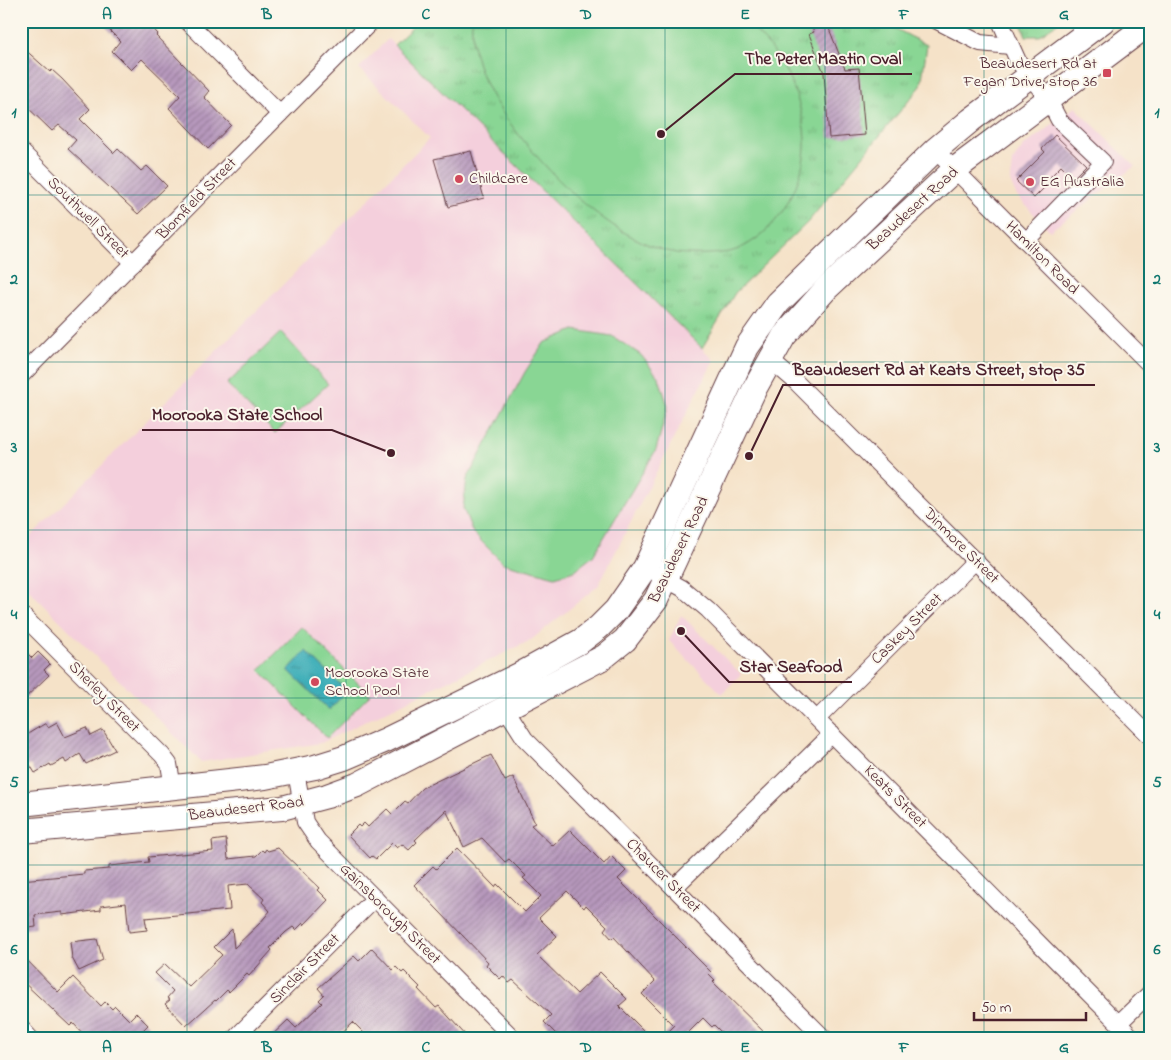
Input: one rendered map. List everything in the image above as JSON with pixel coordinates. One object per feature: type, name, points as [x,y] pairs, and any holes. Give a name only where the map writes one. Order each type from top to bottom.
[{"type":"highway","name":"Beaudesert Road","points":[[21,804],[173,788],[296,772],[344,758],[386,740],[562,652],[599,627],[630,592],[645,568],[733,376],[760,326],[778,303],[805,274],[935,150],[971,120],[1103,21]]},
{"type":"highway","name":"Beaudesert Road","points":[[21,830],[282,808],[301,804],[356,786],[604,657],[625,640],[641,622],[667,580],[769,359],[784,336],[826,289],[954,170],[1053,109],[1150,23]]},
{"type":"street","points":[[187,21],[280,114]]},
{"type":"street","name":"Blomfield Street","points":[[21,376],[372,21]]},
{"type":"street","points":[[937,21],[980,43],[1010,46]]},
{"type":"street","points":[[1000,21],[1010,46],[1053,109],[1103,162],[1026,241]]},
{"type":"street","name":"Hamilton Road","points":[[935,150],[1150,365]]},
{"type":"street","name":"Southwell Street","points":[[21,151],[133,263]]},
{"type":"street","name":"Dinmore Street","points":[[769,359],[785,371],[1150,736]]},
{"type":"street","name":"Caskey Street","points":[[817,719],[976,560]]},
{"type":"street","name":"Keats Street","points":[[645,568],[687,592],[708,610],[1134,1039]]},
{"type":"street","name":"Sherley Street","points":[[21,614],[162,755],[169,764],[173,788]]},
{"type":"street","name":"Chaucer Street","points":[[506,709],[525,739],[825,1039]]},
{"type":"street","points":[[674,888],[832,734]]},
{"type":"street","name":"Gainsborough Street","points":[[296,772],[305,822],[318,841],[514,1039]]},
{"type":"street","name":"Sinclair Street","points":[[234,1039],[375,898]]},
{"type":"street","points":[[1119,1023],[1150,992]]},
{"type":"street","points":[[21,1028],[32,1039]]},
{"type":"shaded area","points":[[388,39],[714,360],[598,586],[531,640],[321,743],[201,762],[21,582],[21,546],[430,138],[359,68]]},
{"type":"shaded area","points":[[1075,107],[1135,166],[1050,231],[1016,195],[1010,181],[1012,162],[1023,147]]},
{"type":"shaded area","points":[[681,615],[741,674],[722,694],[669,641]]},
{"type":"green space","points":[[419,21],[881,21],[927,45],[921,86],[808,222],[735,293],[702,348],[394,45]]},
{"type":"green space","points":[[472,21],[746,21],[780,60],[792,83],[801,111],[805,148],[799,179],[792,194],[775,222],[750,243],[736,250],[723,253],[676,253],[634,238],[594,212],[575,196],[528,146],[507,118],[488,88],[475,56],[472,39]]},
{"type":"green space","points":[[1020,21],[1060,21],[1039,36],[1026,36]]},
{"type":"green space","points":[[574,330],[612,336],[641,355],[659,378],[668,406],[656,450],[593,556],[574,571],[555,577],[503,563],[473,533],[463,508],[467,479],[525,372],[544,343]]},
{"type":"green space","points":[[281,332],[328,384],[275,433],[227,384]]},
{"type":"green space","name":"Moorooka State School Pool","points":[[302,627],[370,695],[327,738],[259,670]]},
{"type":"water","points":[[306,651],[347,691],[329,710],[288,670]]},
{"type":"building","points":[[100,21],[146,21],[158,34],[156,36],[209,91],[204,97],[231,125],[208,149],[169,108],[180,96],[142,59],[131,70],[112,51],[120,41]]},
{"type":"building","points":[[810,21],[826,21],[845,69],[859,68],[865,135],[829,138],[824,73],[809,34],[814,32]]},
{"type":"building","points":[[21,46],[50,72],[52,70],[62,79],[90,109],[80,119],[114,153],[118,149],[141,171],[147,166],[167,186],[138,214],[68,149],[76,140],[59,125],[52,131],[21,101]]},
{"type":"building","points":[[1055,135],[1086,165],[1073,178],[1061,166],[1044,183],[1046,186],[1034,198],[1016,181],[1045,152],[1042,149]]},
{"type":"building","name":"Childcare","points":[[471,151],[484,198],[448,207],[434,159]]},
{"type":"building","points":[[21,647],[32,658],[38,652],[50,664],[44,670],[49,675],[21,702]]},
{"type":"building","points":[[57,722],[65,737],[87,728],[91,736],[103,730],[115,750],[86,764],[80,754],[66,763],[64,759],[51,766],[50,764],[35,773],[30,765],[21,770],[21,738],[46,723],[48,727]]},
{"type":"building","points":[[491,755],[505,781],[513,777],[535,823],[531,825],[553,846],[570,830],[604,864],[611,856],[626,871],[618,879],[711,972],[709,974],[715,980],[713,982],[771,1039],[728,1039],[714,1025],[712,1027],[703,1018],[682,1039],[661,1039],[674,1026],[642,994],[655,981],[614,937],[612,939],[604,930],[607,926],[586,905],[584,908],[567,891],[539,918],[557,936],[537,955],[577,994],[600,972],[627,999],[619,1006],[652,1039],[561,1039],[544,1022],[551,1015],[513,980],[509,983],[503,976],[500,979],[486,965],[488,962],[414,885],[433,866],[436,869],[457,848],[495,887],[497,884],[525,912],[541,896],[523,878],[526,876],[509,859],[505,862],[482,838],[464,847],[446,810],[415,840],[417,842],[409,850],[402,844],[397,848],[392,843],[376,859],[372,856],[370,858],[348,835],[358,825],[360,827],[364,823],[368,827],[387,809],[392,814],[405,801],[408,803],[422,788]]},
{"type":"building","points":[[226,839],[228,859],[256,856],[262,850],[264,852],[266,849],[268,851],[278,848],[320,888],[318,890],[328,900],[304,925],[303,923],[296,930],[293,927],[286,932],[270,948],[272,950],[249,976],[247,974],[229,992],[227,990],[186,1026],[165,1004],[170,1000],[167,998],[173,991],[155,973],[165,964],[189,987],[222,955],[214,947],[232,929],[234,948],[270,911],[262,902],[264,899],[248,884],[228,886],[230,910],[145,918],[147,930],[129,932],[126,903],[101,906],[101,910],[62,915],[62,912],[35,915],[36,927],[21,929],[21,880],[84,874],[84,871],[109,869],[109,866],[149,862],[148,857],[213,851],[212,841]]},
{"type":"building","points":[[97,939],[103,960],[79,971],[72,958],[70,942]]},
{"type":"building","points":[[372,948],[393,970],[396,967],[402,973],[404,971],[420,987],[418,989],[436,1008],[439,1006],[469,1039],[370,1039],[353,1022],[335,1039],[268,1039],[288,1020],[296,1028],[322,1003],[319,1000],[324,995],[318,988],[354,956],[359,961]]},
{"type":"building","points":[[21,954],[58,992],[73,977],[101,1006],[105,1002],[112,1009],[115,1006],[129,1020],[136,1013],[148,1025],[142,1031],[150,1039],[88,1039],[73,1023],[70,1026],[21,980]]},
{"type":"place","name":"Beaudesert Rd at Fegan Drive, stop 36","points":[[1107,73]]},
{"type":"place","name":"The Peter Mastin Oval","points":[[661,134]]},
{"type":"place","name":"Childcare","points":[[459,179]]},
{"type":"place","name":"EG Australia","points":[[1030,182]]},
{"type":"place","name":"Moorooka State School","points":[[391,453]]},
{"type":"place","name":"Beaudesert Rd at Keats Street, stop 35","points":[[749,456]]},
{"type":"place","name":"Star Seafood","points":[[681,631]]},
{"type":"place","name":"Moorooka State School Pool","points":[[315,682]]}]
